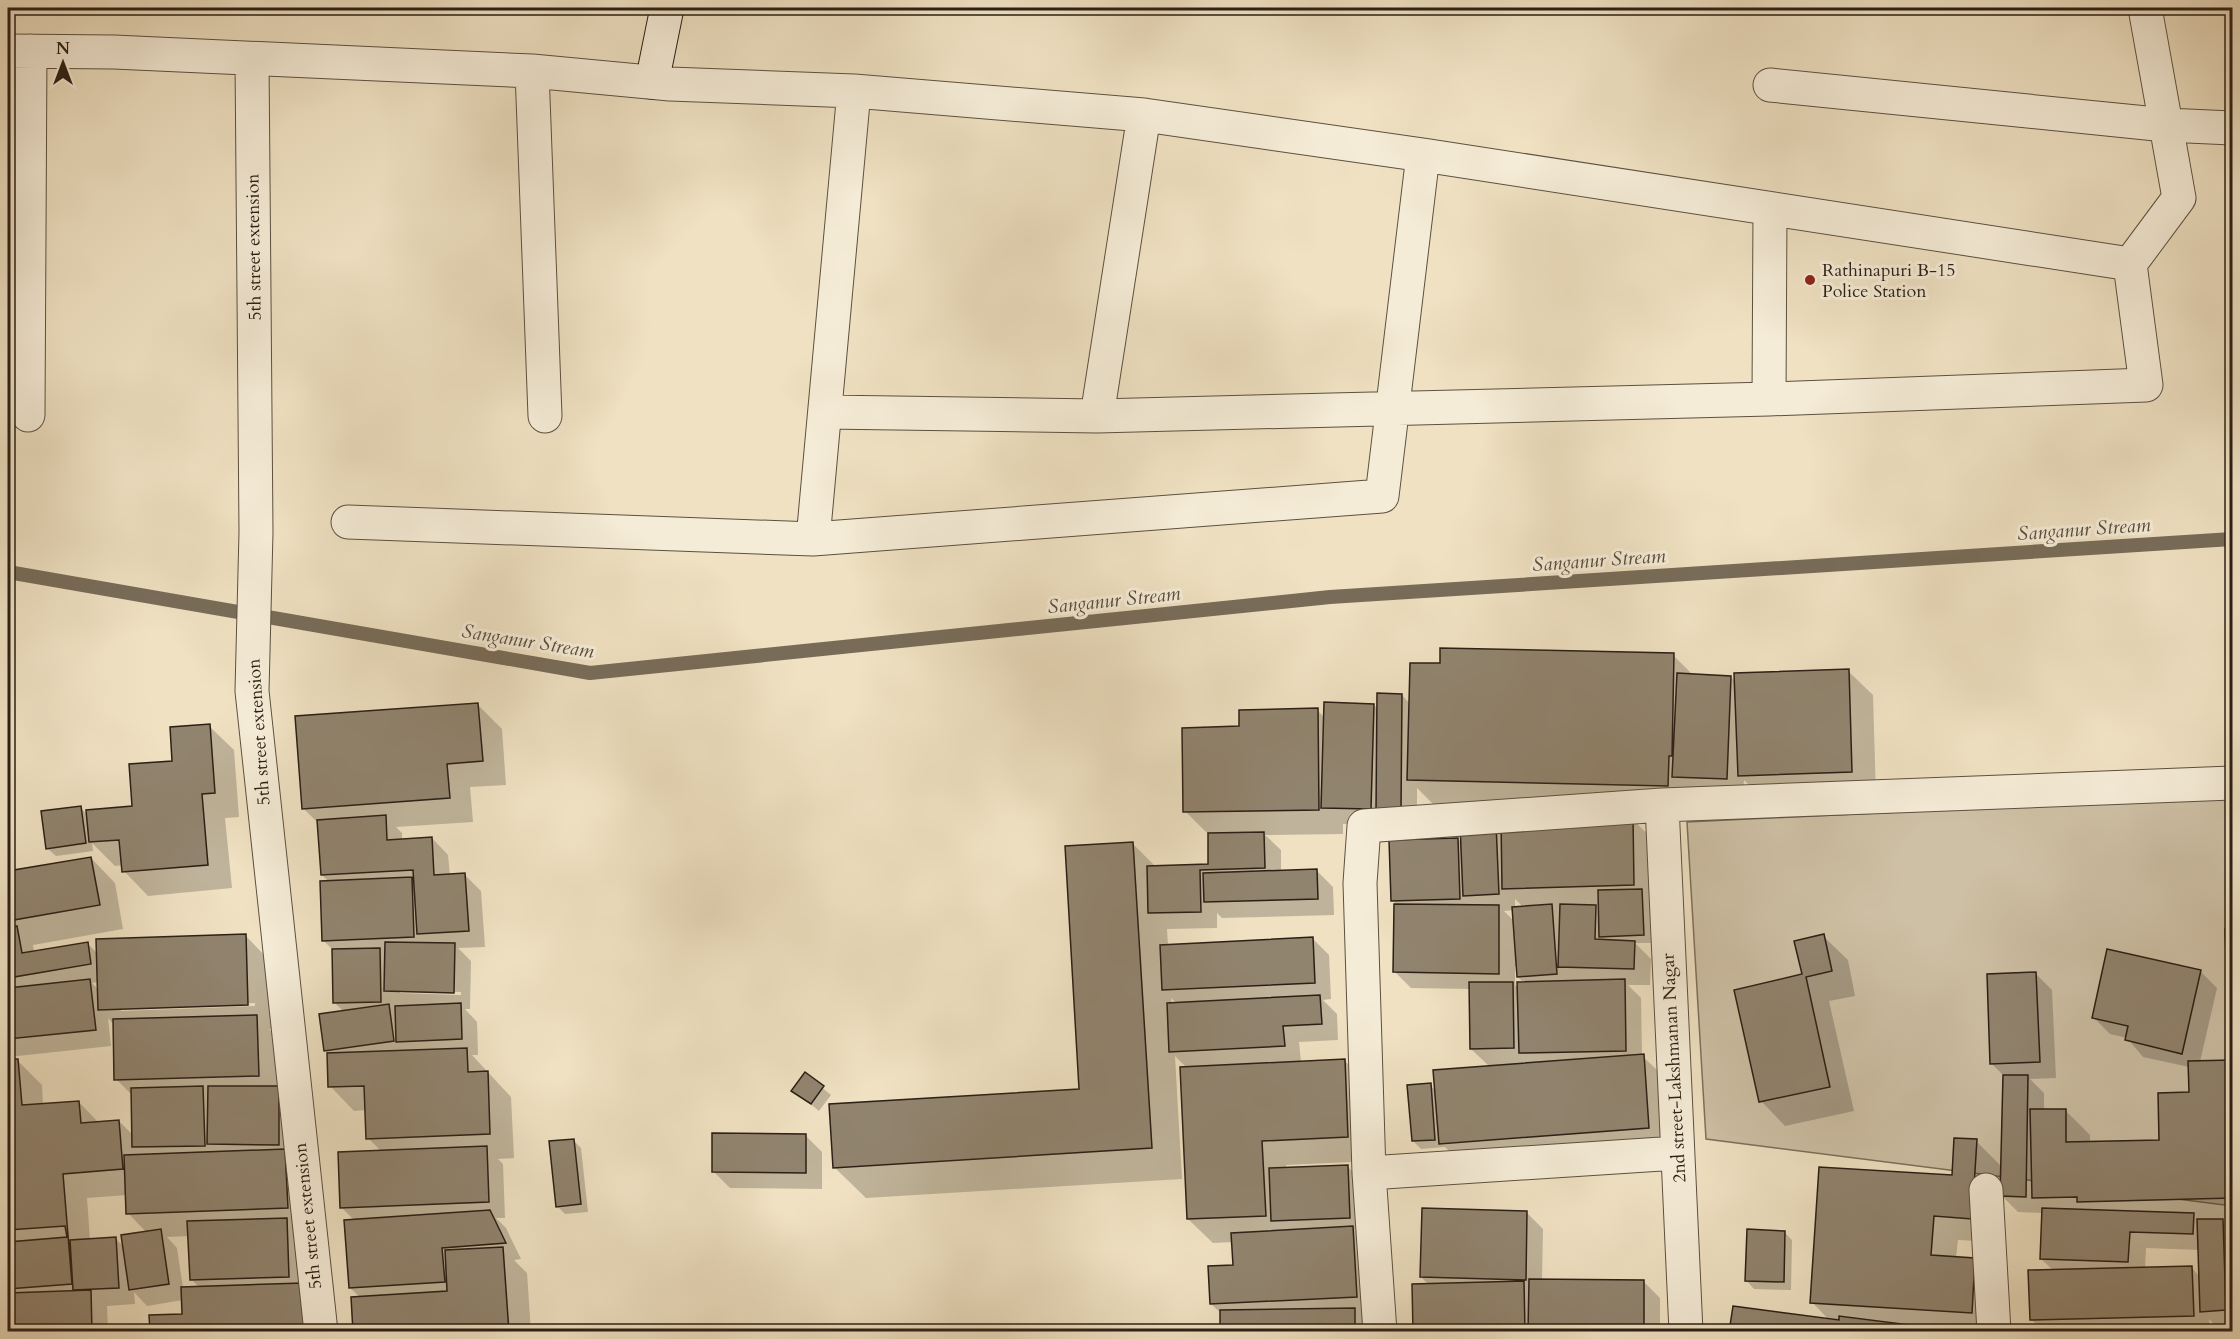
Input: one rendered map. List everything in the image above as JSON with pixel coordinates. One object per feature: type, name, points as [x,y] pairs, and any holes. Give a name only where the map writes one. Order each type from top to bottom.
[{"type":"street","points":[[652,82],[667,8]]},
{"type":"street","points":[[825,412],[1097,416],[1769,399],[2146,385],[2130,264],[2179,198],[2145,8]]},
{"type":"street","points":[[28,415],[19,51],[252,58],[532,71],[652,82],[854,91],[1144,115],[1423,155],[2130,264]]},
{"type":"street","name":"5th street extension","points":[[252,58],[256,532],[252,676],[321,1332]]},
{"type":"street","points":[[532,71],[545,416]]},
{"type":"street","points":[[1770,85],[2166,125],[2232,128]]},
{"type":"street","points":[[813,539],[854,91]]},
{"type":"street","points":[[1097,416],[1144,115]]},
{"type":"street","points":[[348,522],[813,539],[1382,496],[1423,155]]},
{"type":"street","points":[[1769,399],[1770,209]]},
{"type":"street","points":[[1380,1332],[1369,1173],[1360,884],[1364,826],[1662,805],[2232,783]]},
{"type":"street","name":"2nd street-Lakshmanan Nagar","points":[[1662,805],[1686,1332]]},
{"type":"street","points":[[1369,1173],[1677,1153]]},
{"type":"street","points":[[1986,1190],[1994,1332]]},
{"type":"shaded area","points":[[2232,796],[2232,1206],[1706,1139],[1687,822]]},
{"type":"building","points":[[1440,648],[1674,653],[1672,756],[1669,756],[1668,786],[1407,780],[1410,663],[1440,663]]},
{"type":"building","points":[[1849,669],[1852,772],[1738,776],[1734,673]]},
{"type":"building","points":[[1677,673],[1731,676],[1727,779],[1672,777]]},
{"type":"building","points":[[1377,693],[1402,694],[1401,811],[1376,811]]},
{"type":"building","points":[[1324,702],[1374,704],[1371,809],[1321,808]]},
{"type":"building","points":[[478,703],[483,761],[447,764],[450,798],[302,809],[295,716]]},
{"type":"building","points":[[1318,708],[1319,810],[1183,812],[1182,728],[1239,726],[1239,710]]},
{"type":"building","points":[[210,724],[215,793],[202,794],[208,865],[122,872],[119,840],[89,842],[86,810],[132,806],[129,764],[172,761],[170,727]]},
{"type":"building","points":[[81,806],[86,843],[46,849],[41,811]]},
{"type":"building","points":[[386,815],[387,840],[432,837],[434,875],[465,873],[469,931],[417,934],[413,870],[321,875],[317,820]]},
{"type":"building","points":[[1633,817],[1634,885],[1502,889],[1501,820]]},
{"type":"building","points":[[1496,823],[1499,894],[1463,896],[1460,825]]},
{"type":"building","points":[[1264,832],[1265,868],[1200,870],[1201,912],[1148,913],[1147,866],[1208,864],[1208,833]]},
{"type":"building","points":[[1458,838],[1460,899],[1391,901],[1389,840]]},
{"type":"building","points":[[1133,842],[1152,1148],[833,1168],[829,1104],[1079,1089],[1065,846]]},
{"type":"building","points":[[91,857],[100,905],[8,921],[8,871]]},
{"type":"building","points":[[1317,869],[1318,899],[1204,902],[1203,873]]},
{"type":"building","points":[[412,877],[414,937],[322,941],[320,881]]},
{"type":"building","points":[[1642,889],[1644,935],[1599,937],[1598,890]]},
{"type":"building","points":[[1394,904],[1499,905],[1499,974],[1393,972]]},
{"type":"building","points":[[1552,904],[1557,974],[1517,977],[1512,907]]},
{"type":"building","points":[[1560,904],[1596,905],[1595,939],[1635,941],[1634,969],[1558,967]]},
{"type":"building","points":[[17,926],[22,953],[88,942],[91,964],[8,978],[8,928]]},
{"type":"building","points":[[2225,929],[2232,929],[2232,1044],[2229,1044]]},
{"type":"building","points":[[246,934],[248,1005],[98,1010],[96,939]]},
{"type":"building","points":[[1824,934],[1832,971],[1806,977],[1830,1087],[1759,1102],[1734,990],[1802,974],[1794,941]]},
{"type":"building","points":[[1313,937],[1315,983],[1162,990],[1160,945]]},
{"type":"building","points":[[385,942],[455,943],[454,993],[384,991]]},
{"type":"building","points":[[380,948],[381,1002],[333,1003],[332,949]]},
{"type":"building","points":[[2107,949],[2201,970],[2182,1054],[2125,1040],[2128,1026],[2092,1018]]},
{"type":"building","points":[[2036,972],[2040,1062],[1990,1064],[1987,974]]},
{"type":"building","points":[[90,979],[96,1030],[8,1039],[8,988]]},
{"type":"building","points":[[1625,979],[1626,1051],[1519,1053],[1517,982]]},
{"type":"building","points":[[1469,982],[1513,982],[1514,1048],[1470,1049]]},
{"type":"building","points":[[1320,995],[1322,1024],[1283,1026],[1285,1046],[1169,1052],[1167,1003]]},
{"type":"building","points":[[461,1003],[462,1039],[396,1042],[395,1006]]},
{"type":"building","points":[[389,1004],[394,1041],[324,1051],[319,1014]]},
{"type":"building","points":[[257,1015],[259,1076],[114,1080],[113,1019]]},
{"type":"building","points":[[467,1048],[468,1072],[488,1071],[490,1134],[366,1139],[364,1086],[328,1087],[327,1053]]},
{"type":"building","points":[[1644,1054],[1649,1128],[1439,1144],[1433,1070]]},
{"type":"building","points":[[8,1059],[18,1059],[22,1105],[79,1101],[81,1123],[119,1120],[123,1169],[63,1174],[72,1284],[8,1289],[8,1242],[67,1237],[65,1226],[8,1230]]},
{"type":"building","points":[[1345,1059],[1348,1137],[1262,1141],[1266,1216],[1187,1219],[1180,1067]]},
{"type":"building","points":[[2232,1060],[2232,1198],[2077,1202],[2077,1197],[2032,1198],[2030,1109],[2066,1109],[2066,1142],[2159,1140],[2158,1093],[2189,1092],[2188,1061]]},
{"type":"building","points":[[805,1072],[824,1086],[811,1104],[791,1091]]},
{"type":"building","points":[[2003,1075],[2028,1075],[2026,1197],[2000,1196]]},
{"type":"building","points":[[1431,1083],[1435,1140],[1412,1141],[1407,1085]]},
{"type":"building","points":[[203,1086],[205,1146],[132,1147],[131,1088]]},
{"type":"building","points":[[208,1086],[279,1086],[279,1145],[207,1144]]},
{"type":"building","points":[[712,1133],[806,1134],[806,1173],[712,1172]]},
{"type":"building","points":[[1954,1138],[1977,1139],[1972,1219],[1934,1216],[1931,1255],[1975,1258],[1972,1313],[1810,1303],[1819,1167],[1952,1175]]},
{"type":"building","points":[[574,1139],[581,1204],[556,1207],[549,1141]]},
{"type":"building","points":[[487,1146],[489,1202],[340,1208],[338,1152]]},
{"type":"building","points":[[285,1149],[288,1208],[126,1214],[124,1155]]},
{"type":"building","points":[[1348,1165],[1350,1218],[1271,1221],[1269,1168]]},
{"type":"building","points":[[1422,1208],[1527,1211],[1526,1280],[1420,1277]]},
{"type":"building","points":[[2042,1208],[2194,1213],[2193,1234],[2130,1232],[2128,1262],[2040,1259]]},
{"type":"building","points":[[490,1210],[506,1243],[442,1248],[445,1282],[349,1288],[344,1220]]},
{"type":"building","points":[[287,1218],[289,1277],[190,1280],[187,1221]]},
{"type":"building","points":[[2197,1219],[2223,1219],[2226,1310],[2200,1312]]},
{"type":"building","points":[[1353,1226],[1357,1297],[1210,1304],[1208,1266],[1233,1265],[1231,1233]]},
{"type":"building","points":[[161,1229],[169,1284],[129,1290],[121,1235]]},
{"type":"building","points":[[1747,1229],[1785,1231],[1784,1282],[1745,1281]]},
{"type":"building","points":[[116,1237],[119,1288],[73,1290],[70,1240]]},
{"type":"building","points":[[503,1247],[509,1332],[353,1332],[351,1297],[447,1291],[445,1250]]},
{"type":"building","points":[[2192,1266],[2194,1316],[2030,1320],[2028,1270]]},
{"type":"building","points":[[1529,1279],[1644,1280],[1644,1332],[1528,1332]]},
{"type":"building","points":[[1524,1281],[1525,1332],[1413,1332],[1412,1284]]},
{"type":"building","points":[[303,1283],[305,1332],[150,1332],[149,1315],[182,1314],[181,1287]]},
{"type":"building","points":[[91,1290],[92,1332],[8,1332],[8,1293]]},
{"type":"building","points":[[1733,1306],[1839,1320],[1839,1316],[1965,1332],[1729,1332]]},
{"type":"building","points":[[1355,1308],[1355,1332],[1220,1332],[1220,1310]]},
{"type":"waterway","name":"Sanganur Stream","points":[[8,572],[590,673],[1330,597],[2232,539]]},
{"type":"place","name":"Rathinapuri B-15 Police Station","points":[[1810,280]]}]
